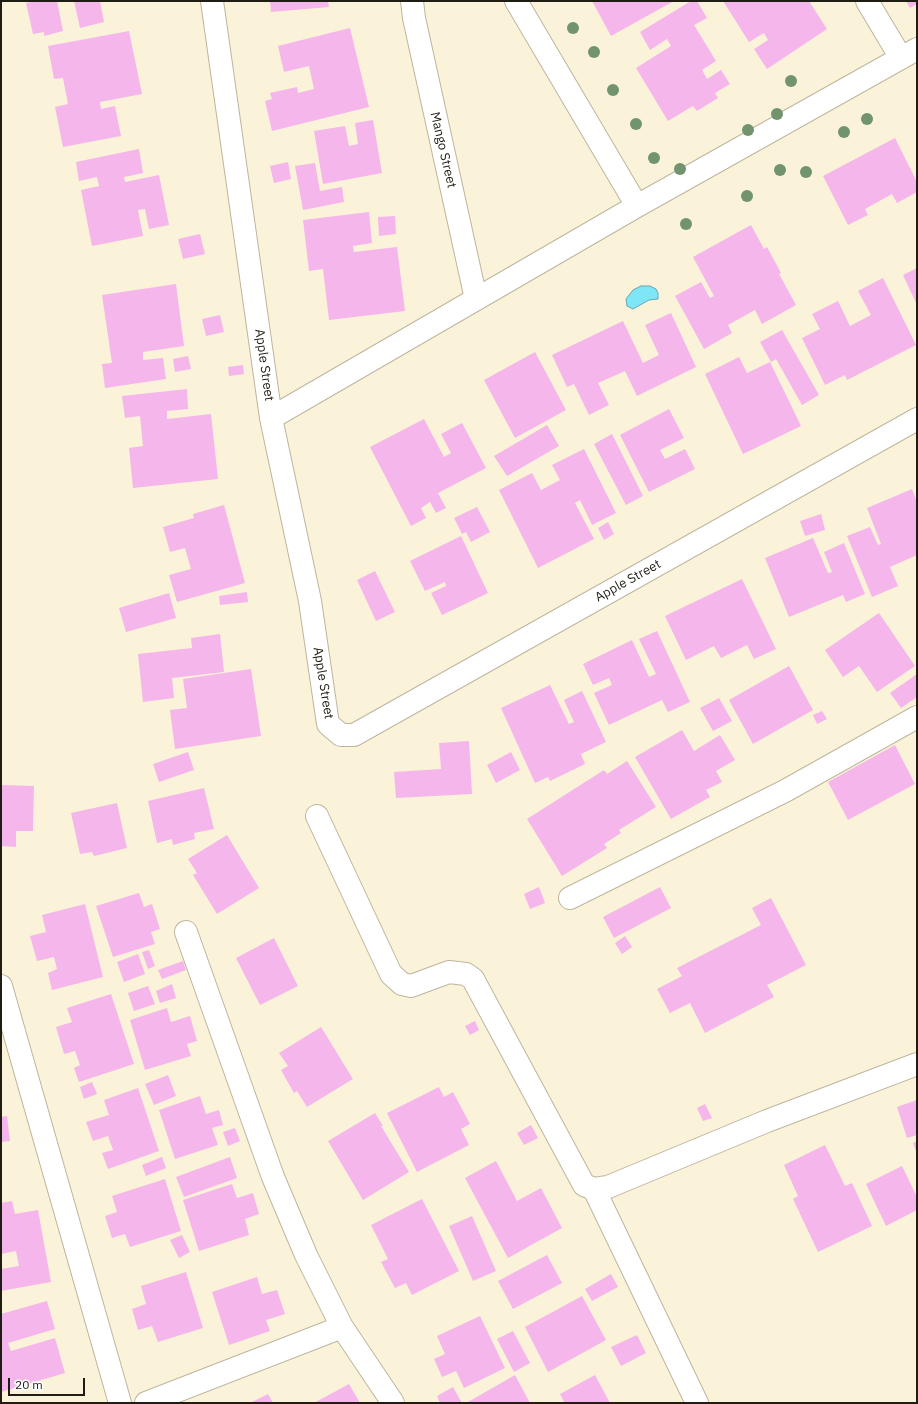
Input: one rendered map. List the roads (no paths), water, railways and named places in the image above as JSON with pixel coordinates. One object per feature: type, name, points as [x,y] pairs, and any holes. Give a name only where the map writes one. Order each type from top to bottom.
[{"type":"street","name":"Apple Street","points":[[212,1],[272,418],[310,601],[328,724],[341,735],[354,735],[917,419]]},
{"type":"street","name":"Mango Street","points":[[412,1],[414,18],[476,299]]},
{"type":"street","points":[[516,1],[637,206]]},
{"type":"street","points":[[272,418],[637,206],[909,53],[867,1]]},
{"type":"street","points":[[570,898],[785,791],[917,717]]},
{"type":"street","points":[[317,816],[391,974],[402,984],[411,986],[449,972],[466,974],[473,979],[584,1186],[594,1189],[608,1187],[767,1121],[917,1064]]},
{"type":"street","points":[[186,932],[273,1177],[306,1255],[342,1327],[392,1403]]},
{"type":"street","points":[[1,986],[120,1403]]},
{"type":"street","points":[[594,1189],[697,1403]]},
{"type":"street","points":[[149,1402],[342,1327]]},
{"type":"water","points":[[641,286],[650,286],[656,289],[658,299],[649,300],[633,309],[627,306],[626,299],[633,290]]}]
